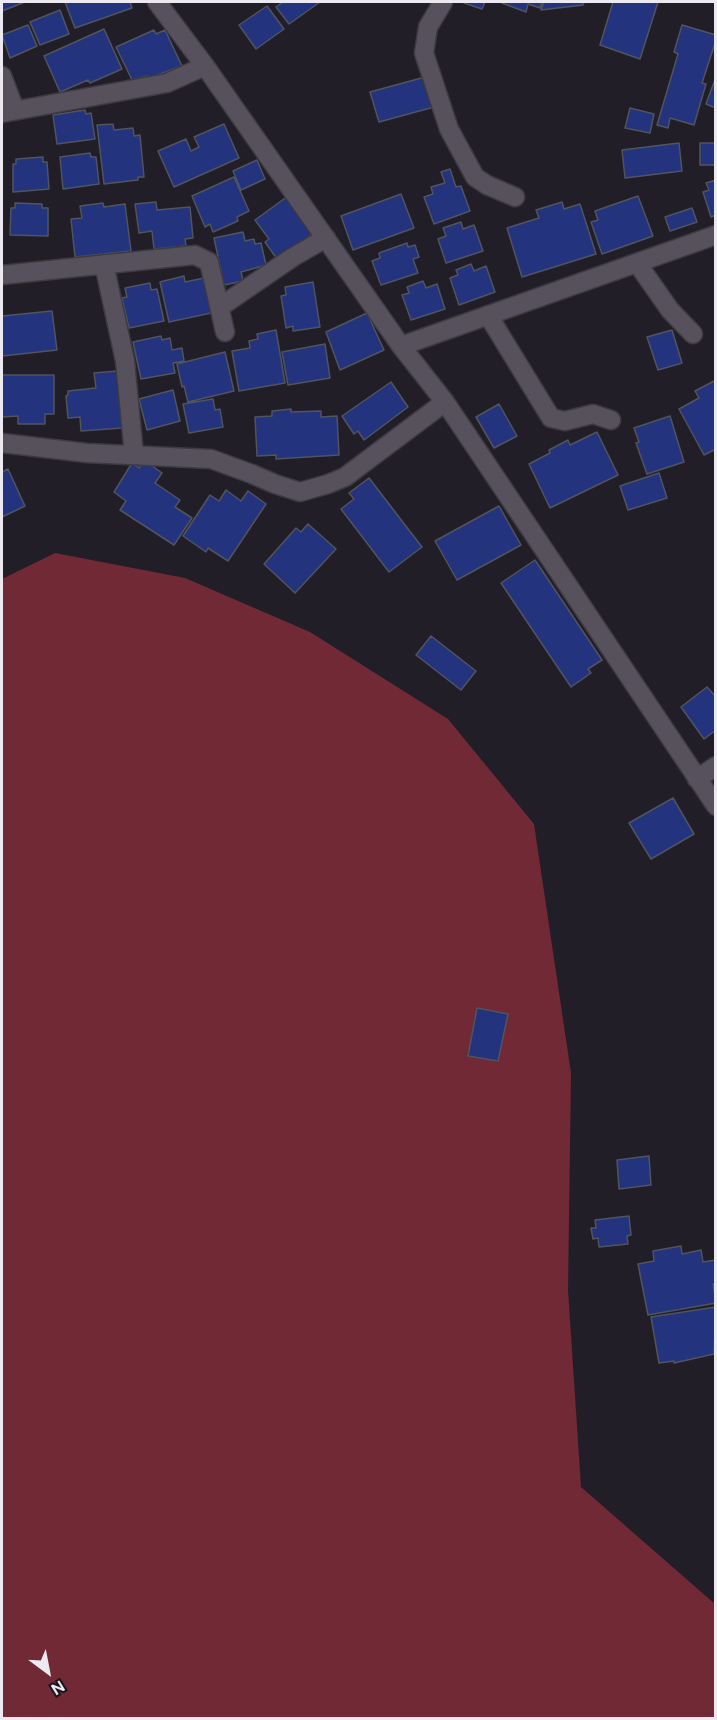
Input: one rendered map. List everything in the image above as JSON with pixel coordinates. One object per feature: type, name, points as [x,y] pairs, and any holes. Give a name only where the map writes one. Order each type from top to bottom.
[{"type":"street","points":[[157,2],[205,66],[401,346],[445,402],[716,806]]},
{"type":"street","points":[[443,2],[428,27],[424,53],[448,129],[475,177],[515,197]]},
{"type":"street","points":[[2,76],[8,112],[167,83],[205,66]]},
{"type":"street","points":[[401,346],[716,235]]},
{"type":"street","points":[[220,307],[293,257],[326,238]]},
{"type":"street","points":[[2,275],[195,255],[209,262],[225,332]]},
{"type":"street","points":[[637,262],[665,304],[693,334]]},
{"type":"street","points":[[104,264],[125,361],[134,455]]},
{"type":"street","points":[[488,315],[551,418],[565,421],[593,414],[610,420]]},
{"type":"street","points":[[2,443],[87,453],[211,459],[300,492],[345,477],[445,402]]},
{"type":"street","points":[[697,779],[716,766]]},
{"type":"shaded area","points":[[55,553],[185,578],[310,632],[448,719],[534,824],[571,1073],[568,1290],[581,1487],[715,1604],[716,1718],[2,1718],[2,579]]},
{"type":"building","points":[[2,2],[25,2],[2,11]]},
{"type":"building","points":[[65,2],[130,2],[132,8],[75,28]]},
{"type":"building","points":[[283,2],[320,2],[289,24],[276,7]]},
{"type":"building","points":[[464,2],[485,2],[482,9]]},
{"type":"building","points":[[503,2],[542,2],[540,8],[528,4],[526,12]]},
{"type":"building","points":[[544,2],[584,2],[583,5],[541,10]]},
{"type":"building","points":[[613,2],[658,2],[640,59],[600,45]]},
{"type":"building","points":[[267,6],[284,29],[256,49],[239,25]]},
{"type":"building","points":[[60,10],[69,34],[40,45],[30,22]]},
{"type":"building","points":[[28,25],[37,46],[10,58],[2,35]]},
{"type":"building","points":[[682,25],[716,35],[716,40],[702,83],[706,84],[694,125],[670,118],[668,128],[657,125],[678,54],[674,52]]},
{"type":"building","points":[[104,29],[122,69],[90,83],[88,80],[60,92],[44,56]]},
{"type":"building","points":[[154,30],[156,34],[165,30],[182,66],[149,78],[148,76],[132,80],[116,47]]},
{"type":"building","points":[[425,77],[434,107],[379,122],[370,92]]},
{"type":"building","points":[[716,77],[716,108],[706,104]]},
{"type":"building","points":[[630,108],[654,114],[650,133],[625,128]]},
{"type":"building","points":[[85,110],[86,114],[91,113],[95,139],[57,144],[53,115]]},
{"type":"building","points":[[113,124],[114,130],[133,128],[134,136],[140,135],[144,177],[138,177],[138,180],[104,184],[97,125]]},
{"type":"building","points":[[224,124],[239,158],[174,187],[158,151],[186,139],[191,151],[199,147],[194,137]]},
{"type":"building","points":[[679,143],[682,171],[625,178],[622,150]]},
{"type":"building","points":[[700,143],[716,143],[716,165],[700,165]]},
{"type":"building","points":[[90,153],[91,157],[96,157],[99,184],[63,189],[60,157]]},
{"type":"building","points":[[43,157],[43,162],[47,162],[49,189],[13,192],[13,164],[16,164],[16,159]]},
{"type":"building","points":[[257,160],[265,179],[241,190],[233,171]]},
{"type":"building","points":[[450,169],[456,187],[461,186],[470,211],[434,224],[424,197],[433,194],[431,187],[445,183],[441,172]]},
{"type":"building","points":[[234,177],[249,211],[237,217],[238,221],[213,232],[210,224],[205,227],[192,196]]},
{"type":"building","points":[[716,180],[716,215],[711,217],[703,192],[709,190],[706,183]]},
{"type":"building","points":[[401,194],[414,228],[353,250],[341,216]]},
{"type":"building","points":[[288,196],[314,233],[277,259],[265,242],[269,239],[255,220]]},
{"type":"building","points":[[638,196],[653,236],[602,254],[591,222],[598,220],[595,211]]},
{"type":"building","points":[[156,202],[157,210],[190,207],[193,238],[185,239],[186,246],[154,249],[152,231],[139,233],[135,204]]},
{"type":"building","points":[[562,202],[564,209],[580,204],[596,254],[522,277],[507,228],[539,218],[536,210]]},
{"type":"building","points":[[15,203],[42,204],[42,208],[48,208],[48,236],[10,235],[11,208],[15,208]]},
{"type":"building","points":[[103,203],[104,207],[125,204],[131,251],[75,257],[71,219],[82,218],[80,206]]},
{"type":"building","points":[[692,208],[697,222],[670,231],[665,217]]},
{"type":"building","points":[[461,222],[463,229],[474,225],[483,251],[446,263],[438,239],[446,236],[443,228]]},
{"type":"building","points":[[243,232],[245,241],[254,239],[255,244],[261,243],[266,265],[241,272],[243,281],[224,285],[214,238]]},
{"type":"building","points":[[407,243],[408,247],[415,245],[419,257],[413,259],[418,273],[381,285],[372,261],[380,258],[379,253]]},
{"type":"building","points":[[471,264],[474,271],[486,266],[495,292],[459,305],[450,278],[458,275],[456,270]]},
{"type":"building","points":[[184,276],[185,282],[204,278],[211,313],[169,322],[160,282]]},
{"type":"building","points":[[423,281],[426,288],[437,284],[445,309],[411,320],[402,295],[409,293],[407,287]]},
{"type":"building","points":[[313,282],[320,327],[293,331],[293,326],[286,328],[281,296],[286,295],[285,287]]},
{"type":"building","points":[[150,283],[151,290],[157,289],[164,321],[129,328],[122,298],[127,297],[125,288]]},
{"type":"building","points":[[52,311],[57,350],[2,356],[2,316]]},
{"type":"building","points":[[367,313],[384,350],[340,370],[326,332]]},
{"type":"building","points":[[276,330],[285,383],[239,391],[232,351],[250,348],[249,341],[258,339],[257,334]]},
{"type":"building","points":[[672,330],[682,363],[658,370],[647,337]]},
{"type":"building","points":[[161,336],[162,340],[170,338],[172,350],[182,348],[184,361],[173,363],[175,373],[141,379],[133,342]]},
{"type":"building","points":[[325,344],[330,378],[288,385],[282,352]]},
{"type":"building","points":[[225,352],[234,391],[188,402],[177,364]]},
{"type":"building","points":[[117,371],[122,428],[81,431],[80,417],[68,418],[66,396],[68,391],[96,388],[94,373]]},
{"type":"building","points":[[2,375],[54,375],[54,414],[45,414],[45,424],[18,424],[18,416],[2,417]]},
{"type":"building","points":[[716,380],[716,449],[704,455],[679,409],[699,398],[695,391]]},
{"type":"building","points":[[391,382],[408,407],[364,440],[358,431],[354,434],[342,416]]},
{"type":"building","points":[[173,390],[180,421],[147,430],[139,399]]},
{"type":"building","points":[[213,399],[215,410],[220,409],[223,427],[189,433],[183,404]]},
{"type":"building","points":[[499,404],[517,436],[494,448],[476,417]]},
{"type":"building","points":[[291,409],[291,412],[321,411],[321,417],[337,416],[339,455],[276,459],[276,455],[257,456],[255,417],[272,416],[272,411]]},
{"type":"building","points":[[670,416],[684,462],[647,474],[636,443],[639,442],[634,428]]},
{"type":"building","points":[[597,432],[618,475],[550,508],[529,464],[568,440],[570,445]]},
{"type":"building","points":[[144,460],[162,473],[155,483],[180,500],[175,507],[192,518],[174,545],[120,510],[126,501],[114,492],[132,463],[139,468]]},
{"type":"building","points":[[8,469],[25,506],[2,517],[2,472]]},
{"type":"building","points":[[659,473],[667,498],[628,510],[620,486]]},
{"type":"building","points":[[369,478],[422,547],[389,572],[341,509],[354,499],[349,493]]},
{"type":"building","points":[[226,490],[241,501],[248,491],[266,504],[228,561],[208,548],[206,552],[183,536],[210,495],[219,501]]},
{"type":"building","points":[[499,506],[521,545],[457,580],[435,541]]},
{"type":"building","points":[[308,524],[336,549],[295,593],[264,564],[296,528],[301,532]]},
{"type":"building","points":[[535,560],[602,660],[588,669],[591,673],[571,687],[501,583]]},
{"type":"building","points":[[431,636],[476,671],[461,690],[416,655]]},
{"type":"building","points":[[707,687],[716,697],[716,730],[704,739],[681,707]]},
{"type":"building","points":[[673,798],[694,834],[651,859],[629,823]]},
{"type":"building","points":[[477,1008],[508,1014],[498,1061],[468,1056]]},
{"type":"building","points":[[649,1156],[651,1185],[619,1189],[617,1160]]},
{"type":"building","points":[[629,1216],[631,1235],[627,1236],[628,1244],[599,1247],[598,1238],[593,1239],[591,1228],[596,1228],[595,1220]]},
{"type":"building","points":[[681,1246],[682,1254],[701,1250],[703,1262],[716,1260],[716,1283],[713,1284],[716,1303],[648,1315],[638,1264],[654,1261],[653,1251]]},
{"type":"building","points":[[716,1307],[714,1354],[674,1363],[674,1361],[659,1363],[651,1317]]}]
